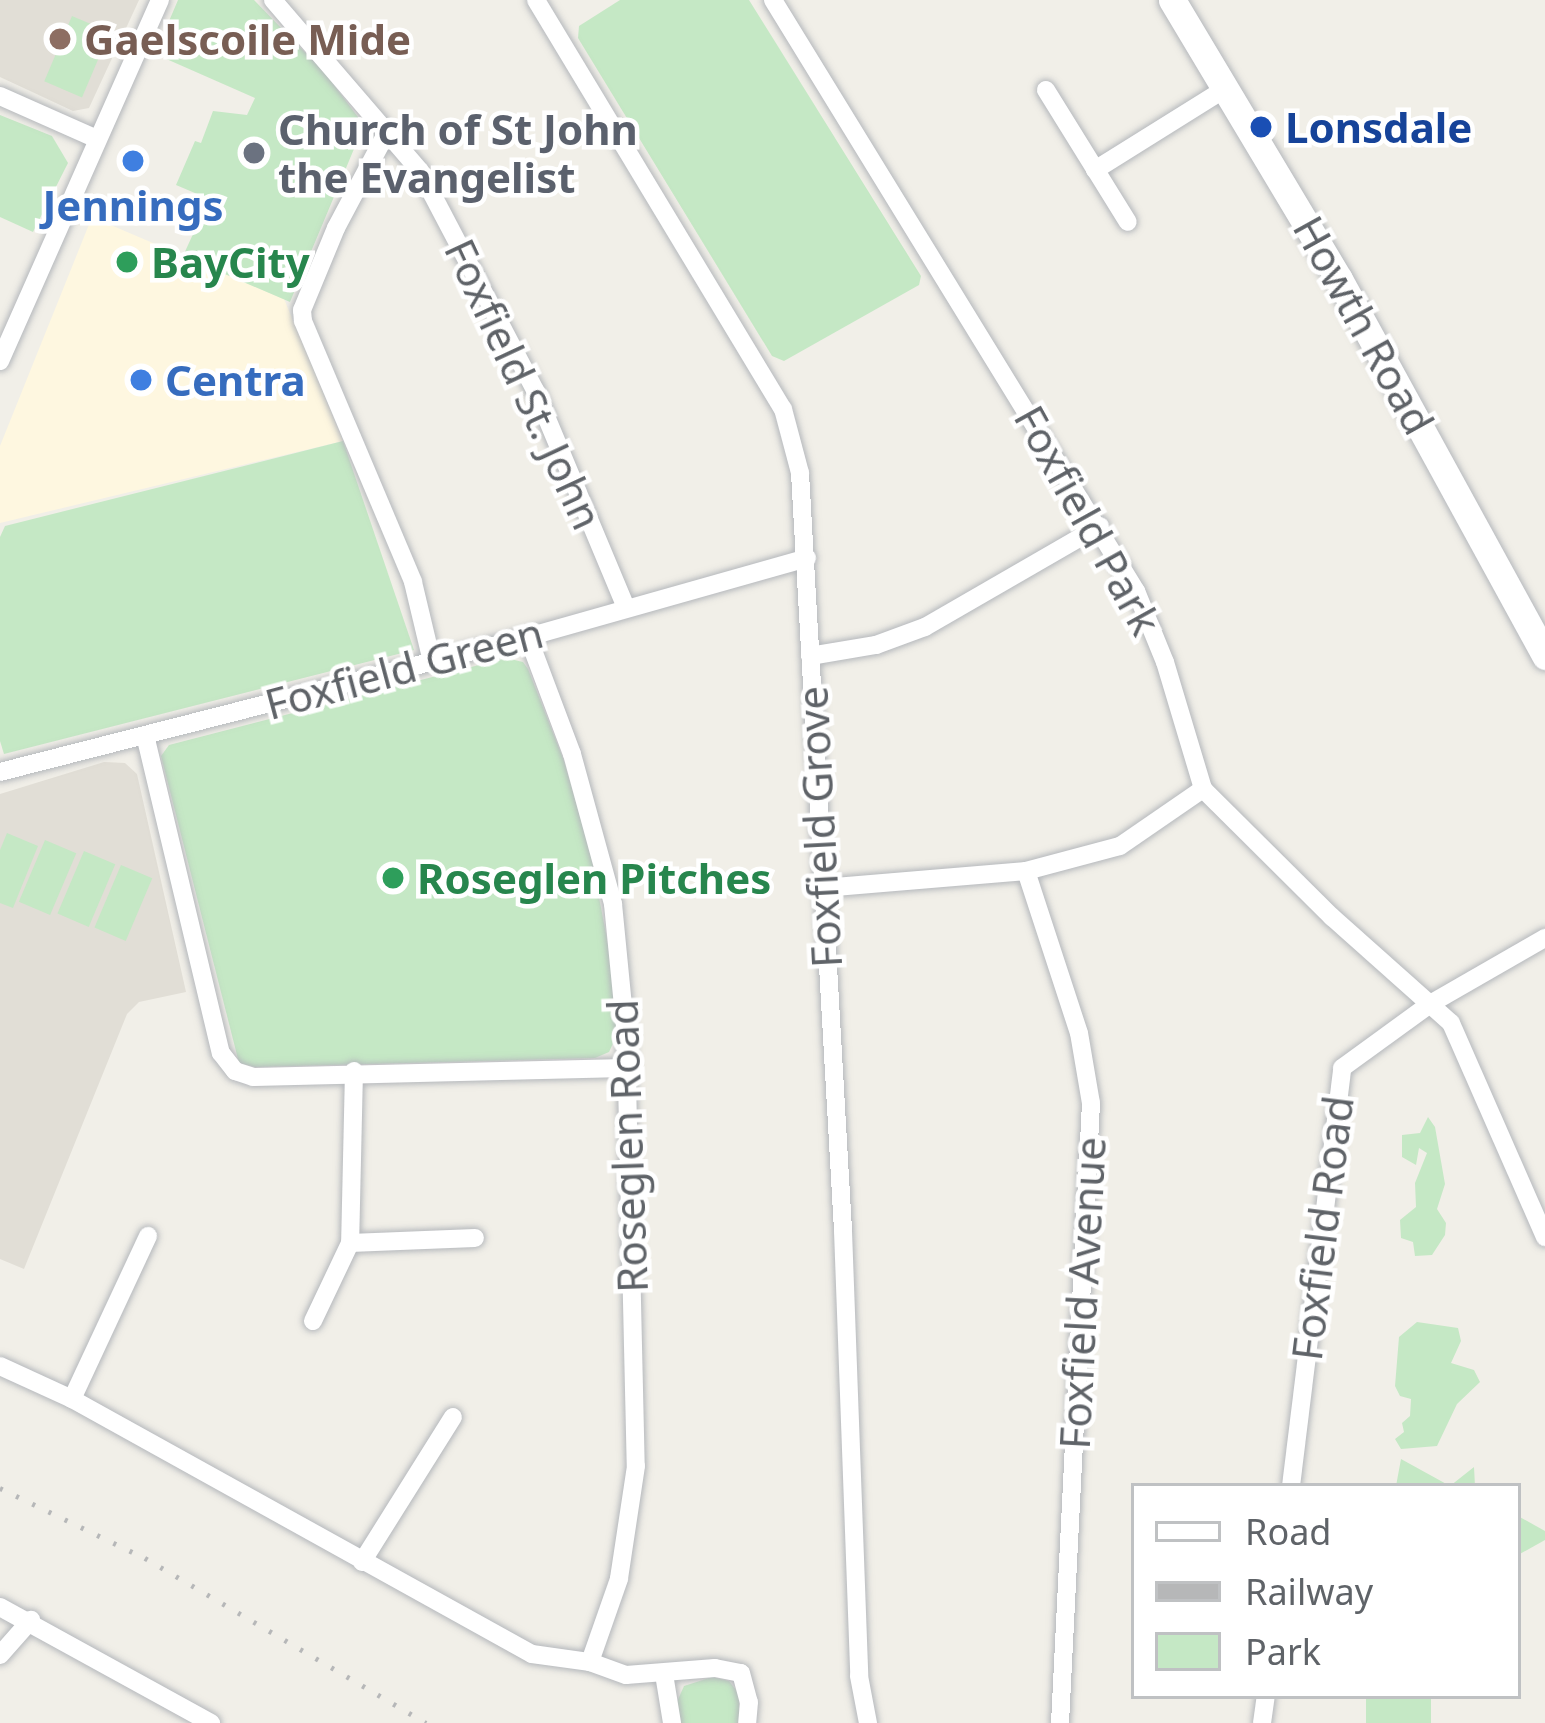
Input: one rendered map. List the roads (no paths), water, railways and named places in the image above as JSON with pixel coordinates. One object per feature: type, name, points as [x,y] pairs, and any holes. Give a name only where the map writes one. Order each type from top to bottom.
[{"type":"main road","name":"Howth Road","points":[[1172,0],[1347,293],[1545,656]]},
{"type":"street","points":[[0,361],[160,0]]},
{"type":"street","name":"Foxfield St. John","points":[[273,0],[420,171],[535,390],[626,608]]},
{"type":"street","name":"Foxfield Grove","points":[[536,0],[783,409],[800,472],[844,1254],[859,1676],[868,1723]]},
{"type":"street","name":"Foxfield Park","points":[[773,0],[1136,591],[1165,662],[1203,789],[1332,917],[1450,1023],[1545,1237]]},
{"type":"street","points":[[1095,170],[1226,88]]},
{"type":"street","points":[[1046,90],[1127,222]]},
{"type":"street","points":[[0,96],[98,139]]},
{"type":"street","points":[[387,132],[335,228],[302,310],[412,582],[432,662]]},
{"type":"street","points":[[811,656],[876,645],[925,627],[1100,526]]},
{"type":"street","name":"Foxfield Green","points":[[0,772],[529,637],[807,558]]},
{"type":"street","name":"Roseglen Road","points":[[529,637],[572,754],[613,904],[626,1068],[636,1466],[623,1562],[590,1662]]},
{"type":"street","points":[[145,735],[227,1063],[253,1077],[626,1068]]},
{"type":"street","points":[[823,889],[1026,872],[1120,846],[1203,789]]},
{"type":"street","name":"Foxfield Avenue","points":[[1026,872],[1079,1033],[1091,1103],[1060,1723]]},
{"type":"street","name":"Foxfield Road","points":[[1291,1483],[1342,1068],[1430,1004],[1545,938]]},
{"type":"street","points":[[313,1321],[350,1243],[354,1071]]},
{"type":"street","points":[[72,1399],[148,1236]]},
{"type":"street","points":[[350,1243],[475,1238]]},
{"type":"street","points":[[0,1366],[72,1399],[532,1654],[590,1662],[626,1675],[715,1669],[741,1673],[749,1702],[746,1723]]},
{"type":"street","points":[[362,1562],[453,1417]]},
{"type":"street","points":[[0,1607],[31,1620],[208,1722]]},
{"type":"street","points":[[0,1655],[31,1620]]},
{"type":"street","points":[[664,1673],[672,1723]]},
{"type":"railway","points":[[0,1488],[145,1558],[426,1723]]},
{"type":"place","name":"Gaelscoile Mide","points":[[60,39]]},
{"type":"place","name":"Lonsdale","points":[[1261,127]]},
{"type":"place","name":"Church of St John the Evangelist","points":[[254,153]]},
{"type":"place","name":"Jennings","points":[[133,161]]},
{"type":"place","name":"BayCity","points":[[127,262]]},
{"type":"place","name":"Centra","points":[[141,380]]},
{"type":"place","name":"Roseglen Pitches","points":[[393,878]]}]
